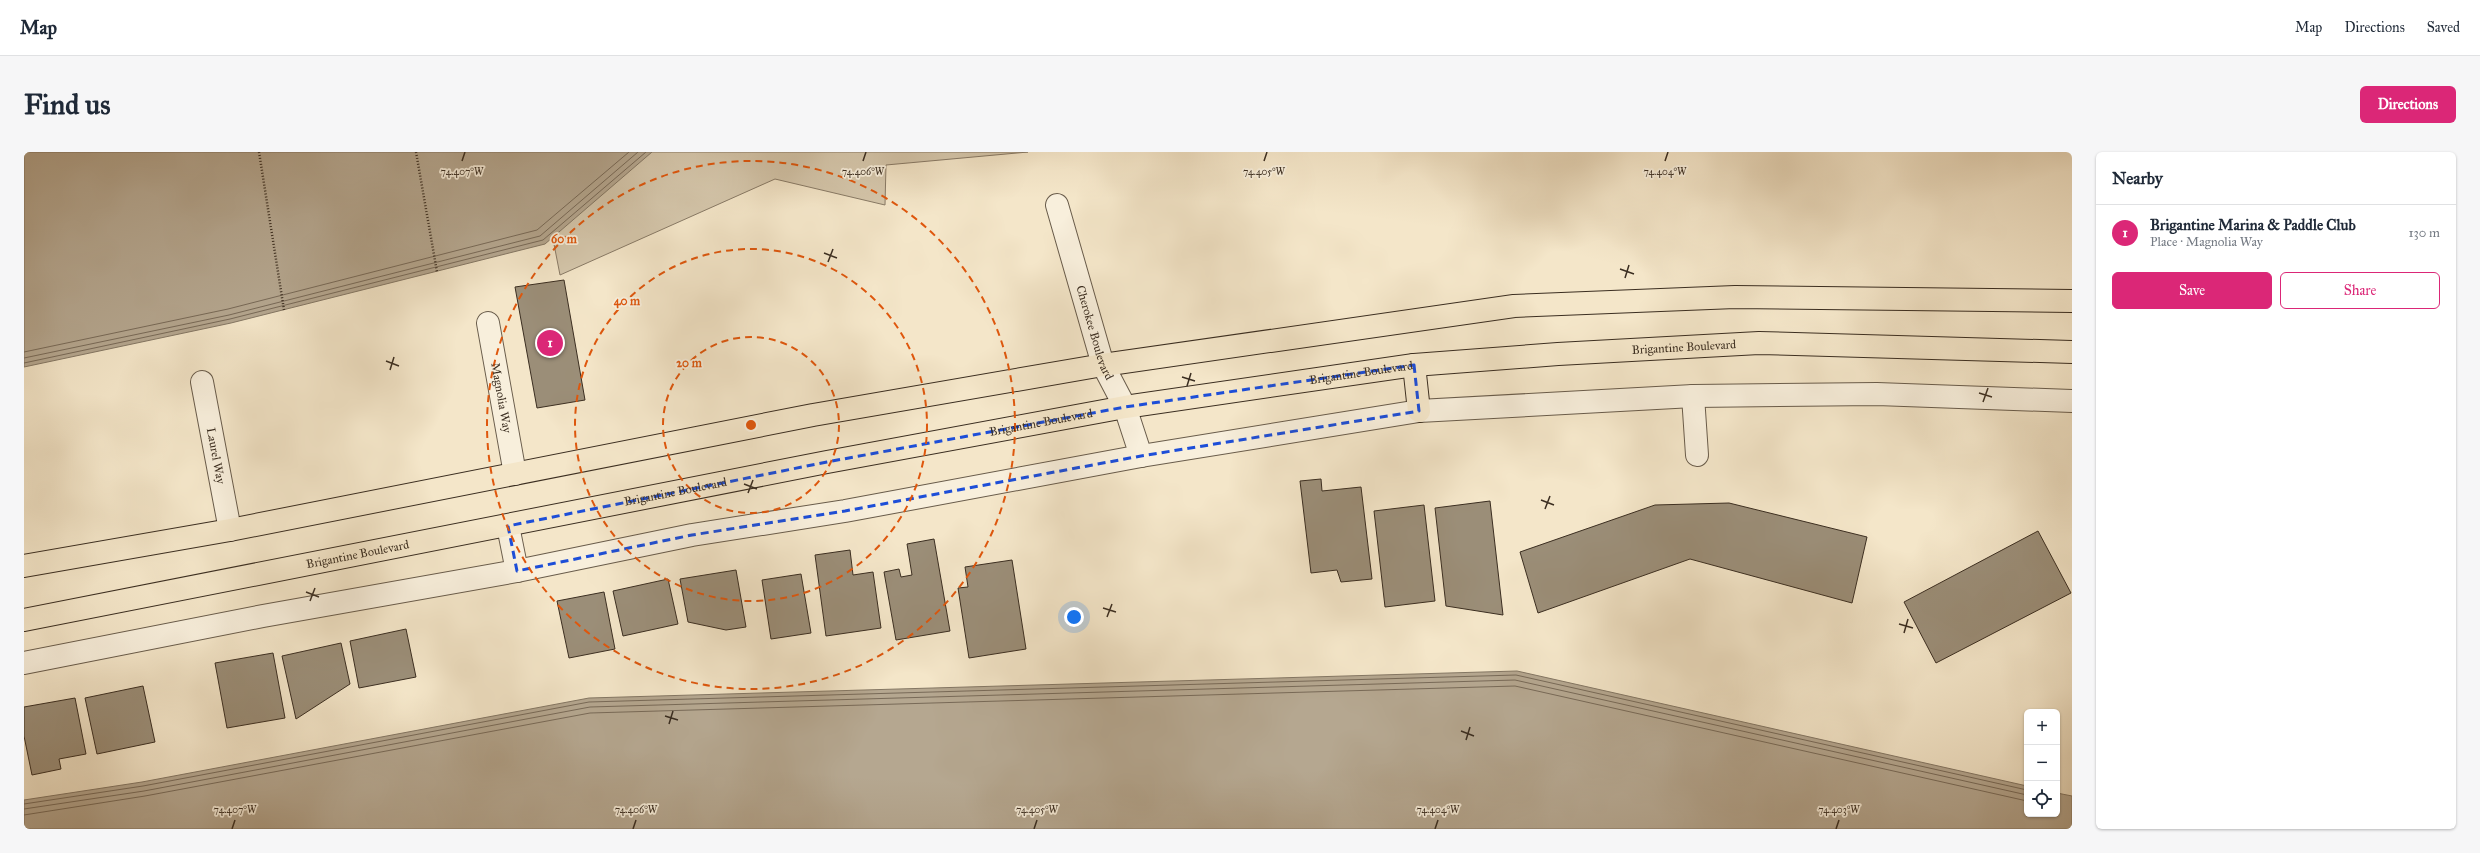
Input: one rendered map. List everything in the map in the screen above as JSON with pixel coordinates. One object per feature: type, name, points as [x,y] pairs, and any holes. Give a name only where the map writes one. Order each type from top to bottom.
[{"type":"main road","points":[[24,566],[230,530],[813,415],[1103,365],[1514,306],[1735,297],[2072,301]]},
{"type":"main road","name":"Brigantine Boulevard","points":[[24,620],[508,526],[826,462],[1125,407],[1414,365],[1558,354],[1760,343],[2072,352]]},
{"type":"main road","points":[[1414,365],[1419,410]]},
{"type":"street","name":"Cherokee Boulevard","points":[[1057,205],[1103,365],[1125,407],[1141,456]]},
{"type":"street","name":"Magnolia Way","points":[[488,323],[514,474]]},
{"type":"street","name":"Laurel Way","points":[[202,382],[230,530]]},
{"type":"street","points":[[24,663],[263,616],[517,571],[692,535],[845,511],[1141,456],[1419,410],[1693,396],[1877,394],[2072,401]]},
{"type":"street","points":[[1693,396],[1697,455]]},
{"type":"street","points":[[508,526],[517,571]]},
{"type":"path","points":[[259,152],[284,310]]},
{"type":"path","points":[[416,152],[436,272]]},
{"type":"highlighted area","points":[[1414,365],[1419,411],[1141,456],[845,511],[692,535],[517,571],[508,526],[827,462],[1125,407]]},
{"type":"shaded area","points":[[536,152],[1028,152],[886,165],[885,205],[775,179],[560,275]]},
{"type":"water","points":[[24,152],[652,152],[545,244],[231,323],[24,367]]},
{"type":"water","points":[[1517,671],[2024,785],[2024,817],[2060,817],[2060,794],[2072,796],[2072,829],[24,829],[24,800],[142,782],[589,698]]},
{"type":"building","points":[[564,280],[585,400],[537,408],[515,287]]},
{"type":"building","points":[[1321,479],[1322,491],[1361,487],[1372,579],[1341,582],[1337,570],[1311,573],[1300,481]]},
{"type":"building","points":[[1490,501],[1503,615],[1446,606],[1435,508]]},
{"type":"building","points":[[1729,503],[1867,537],[1852,603],[1690,559],[1538,613],[1520,552],[1655,505]]},
{"type":"building","points":[[1424,505],[1435,601],[1385,607],[1374,511]]},
{"type":"building","points":[[2038,531],[2071,593],[1936,663],[1904,602]]},
{"type":"building","points":[[934,539],[950,631],[896,640],[884,572],[899,569],[901,577],[912,575],[907,544]]},
{"type":"building","points":[[850,550],[853,575],[873,572],[881,628],[826,636],[815,555]]},
{"type":"building","points":[[1012,560],[1026,649],[969,658],[958,588],[968,587],[965,567]]},
{"type":"building","points":[[736,570],[746,627],[726,630],[688,622],[680,579]]},
{"type":"building","points":[[801,574],[811,633],[771,639],[762,580]]},
{"type":"building","points":[[668,579],[678,624],[623,636],[613,591]]},
{"type":"building","points":[[604,592],[615,649],[569,658],[557,601]]},
{"type":"building","points":[[406,629],[416,677],[359,688],[350,641]]},
{"type":"building","points":[[341,643],[350,684],[296,719],[282,656]]},
{"type":"building","points":[[273,653],[285,718],[227,728],[215,663]]},
{"type":"building","points":[[143,686],[155,742],[97,754],[85,698]]},
{"type":"building","points":[[75,698],[86,754],[59,759],[61,769],[32,775],[24,736],[24,707]]},
{"type":"place","name":"Brigantine Marina & Paddle Club","points":[[550,343]]}]
